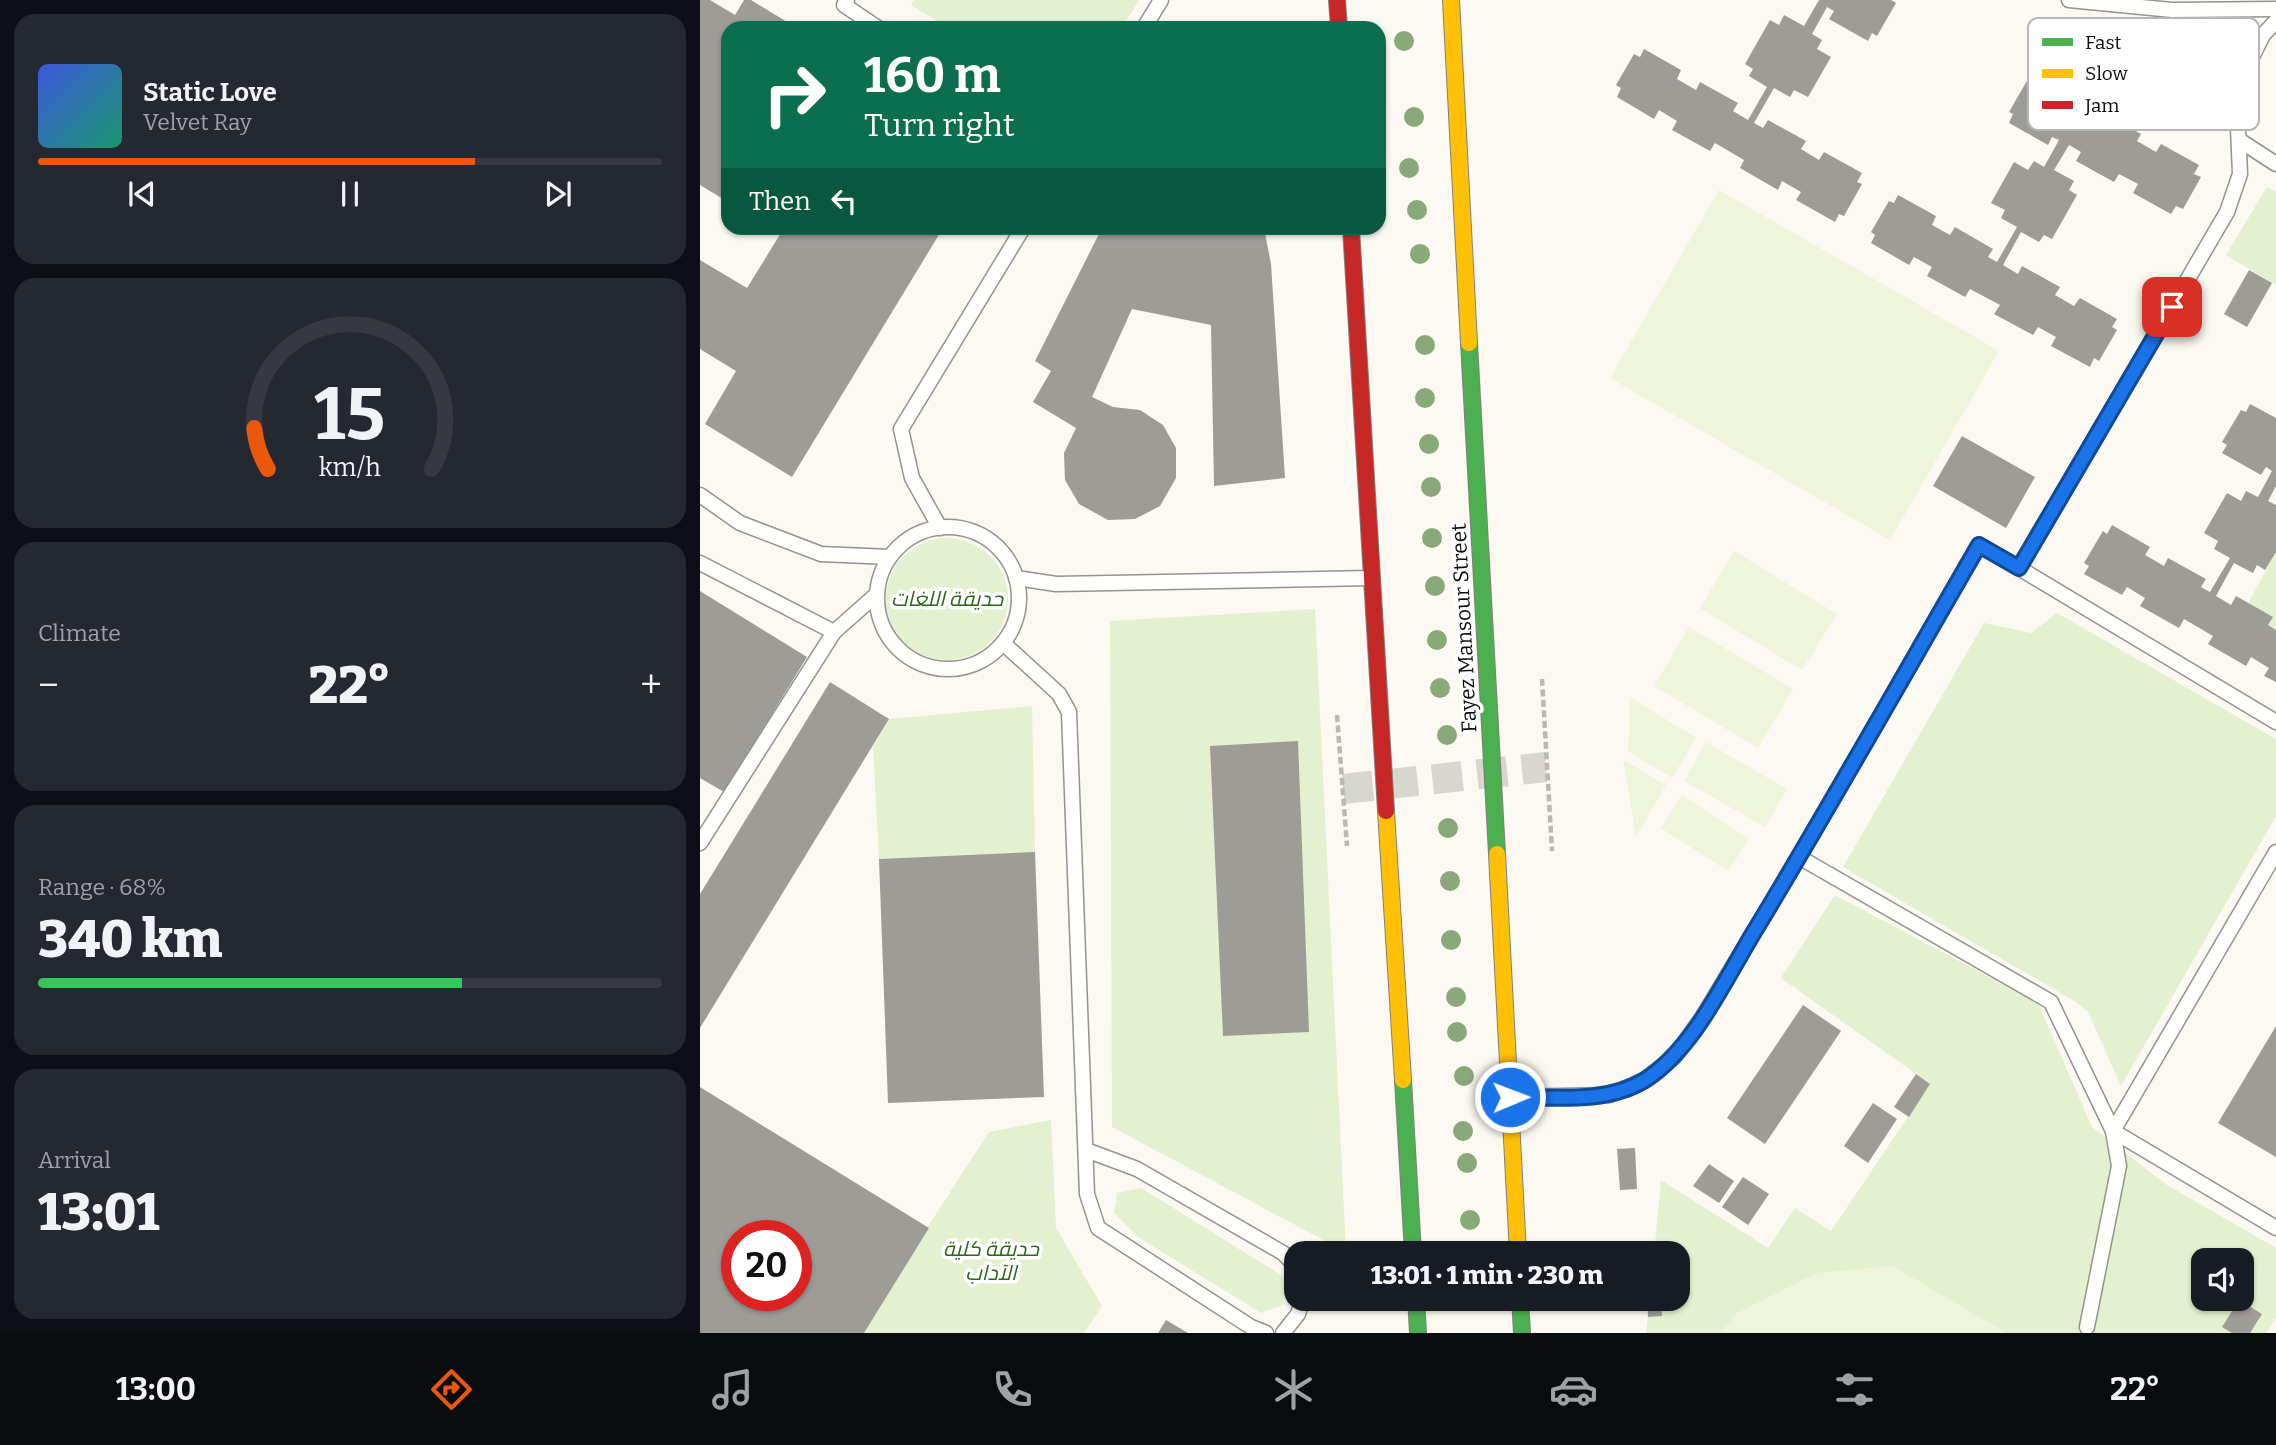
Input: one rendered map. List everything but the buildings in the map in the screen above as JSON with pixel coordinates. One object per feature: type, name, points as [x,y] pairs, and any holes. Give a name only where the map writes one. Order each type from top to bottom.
[{"type":"highway","points":[[1337,0],[1338,21]]},
{"type":"highway","name":"Fayez Mansour Street","points":[[1451,0],[1517,1241]]},
{"type":"highway","points":[[1351,235],[1412,1241]]},
{"type":"highway","points":[[1417,1311],[1418,1333]]},
{"type":"highway","points":[[1521,1311],[1522,1333]]},
{"type":"lane","points":[[1148,21],[1161,0]]},
{"type":"lane","points":[[2069,0],[2172,10],[2276,9]]},
{"type":"lane","points":[[842,2],[868,21]]},
{"type":"lane","points":[[2259,43],[2276,21]]},
{"type":"lane","points":[[2019,568],[2227,212],[2240,174],[2238,130]]},
{"type":"lane","points":[[2239,140],[2276,164]]},
{"type":"lane","points":[[940,528],[912,478],[901,429],[1019,235]]},
{"type":"lane","points":[[700,495],[740,523],[821,554],[890,556]]},
{"type":"lane","points":[[940,528],[965,529],[987,539],[1005,556],[1016,578],[1019,601],[1014,623],[1003,643],[986,658],[965,667],[943,669],[922,665],[902,653],[888,637],[879,616],[877,594],[881,574],[890,556],[904,542],[921,532],[940,528]]},
{"type":"lane","points":[[1510,1097],[1610,1095],[1644,1080],[1674,1057],[1702,1018],[1799,857],[1979,545],[2276,722]]},
{"type":"lane","points":[[700,563],[834,632]]},
{"type":"lane","points":[[1016,578],[1070,584],[1372,578]]},
{"type":"lane","points":[[700,843],[834,632],[877,594]]},
{"type":"lane","points":[[1003,643],[1059,694],[1069,712],[1087,1194],[1098,1228],[1251,1327],[1266,1333]]},
{"type":"lane","points":[[2113,1131],[2276,852]]},
{"type":"lane","points":[[1799,857],[2051,1002],[2113,1131],[2119,1166],[2087,1327]]},
{"type":"lane","points":[[2113,1131],[2276,1228]]},
{"type":"lane","points":[[1086,1150],[1138,1169],[1284,1254]]},
{"type":"lane","points":[[1283,1333],[1299,1311]]},
{"type":"path","points":[[1542,679],[1552,852]]},
{"type":"path","points":[[1337,715],[1347,846]]},
{"type":"green space","points":[[914,0],[1139,0],[1126,21],[937,21],[911,5]]},
{"type":"green space","points":[[2267,187],[2276,192],[2276,285],[2226,255]]},
{"type":"green space","points":[[1719,190],[1999,351],[1890,540],[1610,378]]},
{"type":"green space","name":"حديقة اللغات","points":[[947,538],[970,543],[990,556],[1003,576],[1008,599],[1003,622],[990,642],[970,655],[947,660],[924,655],[904,642],[891,622],[886,599],[891,576],[904,556],[924,543]]},
{"type":"green space","points":[[1734,551],[1837,614],[1802,670],[1700,608]]},
{"type":"green space","points":[[2276,551],[2276,630],[2268,625],[2272,617],[2248,604]]},
{"type":"green space","points":[[1315,609],[1345,1241],[1325,1241],[1112,1127],[1110,621]]},
{"type":"green space","points":[[2057,613],[2276,739],[2276,816],[2121,1086],[2088,1012],[2076,1002],[1843,867],[1984,623],[2031,633]]},
{"type":"green space","points":[[1689,627],[1793,689],[1758,748],[1654,686]]},
{"type":"green space","points":[[1630,697],[1696,738],[1672,778],[1628,751]]},
{"type":"green space","points":[[1032,706],[1035,852],[879,859],[873,747],[889,719]]},
{"type":"green space","points":[[1706,742],[1787,789],[1765,827],[1684,781]]},
{"type":"green space","points":[[1623,760],[1666,785],[1636,836]]},
{"type":"green space","points":[[1682,795],[1749,839],[1728,871],[1661,828]]},
{"type":"green space","points":[[1835,895],[2038,1003],[2092,1127],[2167,1185],[2276,1248],[2276,1318],[2266,1333],[2006,1333],[1892,1266],[1739,1312],[1720,1333],[1646,1333],[1649,1311],[1690,1311],[1690,1241],[1655,1241],[1661,1180],[1768,1248],[1795,1208],[1831,1231],[1930,1084],[1781,978]]},
{"type":"green space","name":"حديقة كلية الآداب","points":[[1051,1120],[1056,1228],[1102,1306],[1084,1333],[859,1333],[989,1132]]},
{"type":"green space","points":[[1141,1188],[1284,1277],[1283,1305],[1261,1313],[1138,1237],[1114,1213],[1117,1193]]},
{"type":"green space","points":[[1892,1266],[2006,1333],[1720,1333],[1739,1312],[1816,1273]]},
{"type":"tunnel","points":[[1343,789],[1546,767]]},
{"type":"traffic: fast","points":[[1469,343],[1497,854]]},
{"type":"traffic: fast","points":[[1403,1080],[1412,1241]]},
{"type":"traffic: fast","points":[[1417,1311],[1418,1333]]},
{"type":"traffic: fast","points":[[1521,1311],[1522,1333]]},
{"type":"traffic: slow","points":[[1451,0],[1469,343]]},
{"type":"traffic: slow","points":[[1386,811],[1403,1080]]},
{"type":"traffic: slow","points":[[1497,854],[1517,1241]]},
{"type":"traffic: jam","points":[[1337,0],[1338,21]]},
{"type":"traffic: jam","points":[[1351,235],[1386,811]]},
{"type":"route","points":[[1510,1097],[1610,1095],[1644,1080],[1674,1057],[1702,1018],[1799,857],[1979,545],[2019,568],[2172,307]]}]
